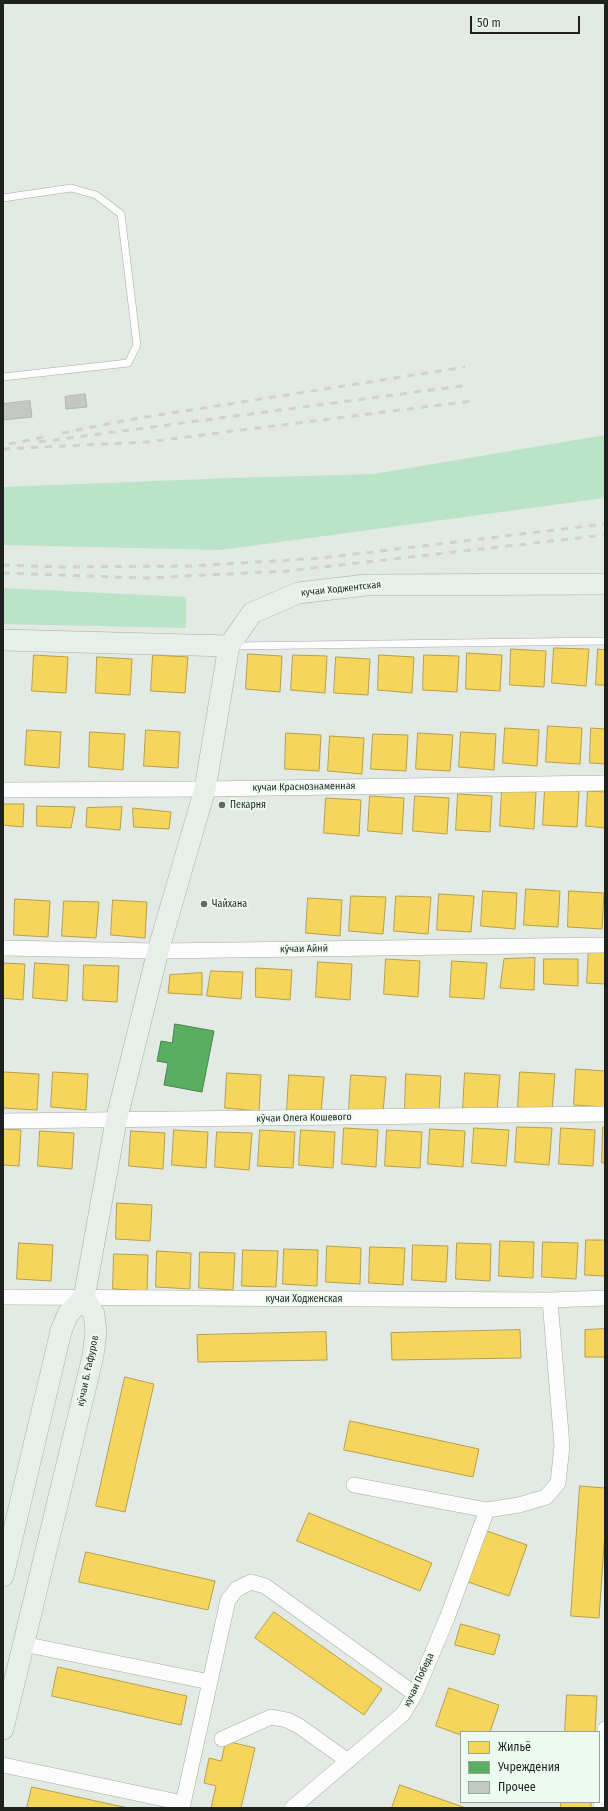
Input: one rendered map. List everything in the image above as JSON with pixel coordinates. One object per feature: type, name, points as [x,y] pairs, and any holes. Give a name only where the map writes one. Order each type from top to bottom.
[{"type":"main road","name":"кучаи Ходжентская","points":[[229,646],[252,613],[298,593],[366,585],[605,584]]},
{"type":"main road","points":[[3,640],[229,646],[205,789],[158,951],[116,1121],[84,1298],[68,1314],[62,1331],[3,1576]]},
{"type":"main road","name":"кӯчаи Б. Ғафуров","points":[[3,1729],[93,1356],[96,1332],[94,1314],[84,1298]]},
{"type":"street","name":"кучаи Краснознаменная","points":[[3,790],[205,789],[605,783]]},
{"type":"street","name":"кӯчаи Айнӣ","points":[[3,948],[158,951],[605,945]]},
{"type":"street","name":"кӯчаи Олега Кошевого","points":[[3,1121],[116,1121],[605,1114]]},
{"type":"street","name":"кучаи Ходженская","points":[[3,1297],[550,1300],[605,1298]]},
{"type":"street","points":[[354,1485],[487,1510],[519,1505],[546,1497],[558,1483],[562,1446],[550,1300]]},
{"type":"street","name":"кучаи Победа","points":[[292,1808],[403,1714],[415,1694],[447,1618],[487,1510]]},
{"type":"street","points":[[3,1765],[183,1806],[228,1600],[237,1589],[251,1582],[265,1586],[415,1694]]},
{"type":"street","points":[[23,1644],[210,1682]]},
{"type":"street","points":[[222,1739],[271,1717],[287,1720],[299,1726],[348,1761]]},
{"type":"street","points":[[601,1808],[605,1729]]},
{"type":"lane","points":[[3,198],[71,188],[96,195],[121,214],[137,346],[128,363],[3,377]]},
{"type":"lane","points":[[229,646],[605,641]]},
{"type":"green space","points":[[605,435],[605,498],[221,550],[3,545],[3,487],[374,474]]},
{"type":"green space","points":[[3,588],[186,597],[186,628],[3,624]]},
{"type":"building: Жильё","points":[[554,648],[589,649],[586,686],[552,683]]},
{"type":"building: Жильё","points":[[511,649],[546,651],[544,687],[510,685]]},
{"type":"building: Жильё","points":[[598,649],[605,650],[605,685],[596,685]]},
{"type":"building: Жильё","points":[[467,653],[502,655],[500,691],[466,689]]},
{"type":"building: Жильё","points":[[248,654],[282,656],[280,692],[246,689]]},
{"type":"building: Жильё","points":[[34,655],[68,657],[66,693],[32,691]]},
{"type":"building: Жильё","points":[[153,655],[188,657],[185,693],[151,691]]},
{"type":"building: Жильё","points":[[293,655],[327,656],[325,693],[291,690]]},
{"type":"building: Жильё","points":[[379,655],[414,657],[412,693],[378,690]]},
{"type":"building: Жильё","points":[[424,655],[459,656],[457,692],[423,690]]},
{"type":"building: Жильё","points":[[97,657],[132,659],[130,695],[96,693]]},
{"type":"building: Жильё","points":[[336,657],[370,659],[368,695],[334,693]]},
{"type":"building: Жильё","points":[[548,726],[582,728],[580,764],[546,762]]},
{"type":"building: Жильё","points":[[505,728],[539,730],[537,766],[503,763]]},
{"type":"building: Жильё","points":[[591,728],[605,729],[605,764],[590,763]]},
{"type":"building: Жильё","points":[[27,730],[61,732],[59,768],[25,765]]},
{"type":"building: Жильё","points":[[146,730],[180,732],[178,768],[144,766]]},
{"type":"building: Жильё","points":[[90,732],[125,734],[123,770],[89,767]]},
{"type":"building: Жильё","points":[[461,732],[496,734],[494,770],[459,767]]},
{"type":"building: Жильё","points":[[286,733],[321,735],[319,771],[285,769]]},
{"type":"building: Жильё","points":[[418,733],[453,735],[450,771],[416,769]]},
{"type":"building: Жильё","points":[[373,734],[408,735],[406,771],[371,769]]},
{"type":"building: Жильё","points":[[330,736],[364,738],[362,774],[328,771]]},
{"type":"building: Жильё","points":[[545,789],[579,791],[577,827],[543,825]]},
{"type":"building: Жильё","points":[[502,791],[536,792],[534,829],[500,826]]},
{"type":"building: Жильё","points":[[588,791],[605,792],[605,828],[586,826]]},
{"type":"building: Жильё","points":[[458,794],[492,796],[490,832],[456,830]]},
{"type":"building: Жильё","points":[[370,796],[404,798],[402,834],[368,831]]},
{"type":"building: Жильё","points":[[415,796],[449,798],[447,834],[413,831]]},
{"type":"building: Жильё","points":[[326,798],[361,800],[359,836],[324,833]]},
{"type":"building: Жильё","points":[[3,804],[24,804],[23,827],[3,825]]},
{"type":"building: Жильё","points":[[37,806],[75,807],[71,828],[37,826]]},
{"type":"building: Жильё","points":[[122,807],[120,830],[86,827],[87,808]]},
{"type":"building: Жильё","points":[[133,808],[171,812],[169,829],[134,827]]},
{"type":"building: Жильё","points":[[526,889],[560,891],[558,927],[524,925]]},
{"type":"building: Жильё","points":[[483,891],[517,893],[515,929],[481,926]]},
{"type":"building: Жильё","points":[[569,891],[604,893],[602,929],[568,927]]},
{"type":"building: Жильё","points":[[439,894],[474,896],[471,932],[437,930]]},
{"type":"building: Жильё","points":[[351,896],[386,897],[383,934],[349,931]]},
{"type":"building: Жильё","points":[[396,896],[431,897],[428,934],[394,931]]},
{"type":"building: Жильё","points":[[308,898],[342,900],[340,936],[306,933]]},
{"type":"building: Жильё","points":[[15,899],[50,901],[48,937],[14,935]]},
{"type":"building: Жильё","points":[[113,900],[147,902],[145,938],[111,935]]},
{"type":"building: Жильё","points":[[64,901],[99,902],[96,938],[62,936]]},
{"type":"building: Жильё","points":[[589,947],[605,948],[605,984],[587,983]]},
{"type":"building: Жильё","points":[[535,958],[534,990],[500,988],[504,959]]},
{"type":"building: Жильё","points":[[386,959],[420,961],[418,997],[384,994]]},
{"type":"building: Жильё","points":[[544,959],[578,959],[578,986],[544,984]]},
{"type":"building: Жильё","points":[[452,961],[487,963],[484,999],[450,997]]},
{"type":"building: Жильё","points":[[318,962],[352,964],[350,1000],[316,997]]},
{"type":"building: Жильё","points":[[3,963],[25,964],[23,1000],[3,998]]},
{"type":"building: Жильё","points":[[35,963],[69,965],[67,1001],[33,998]]},
{"type":"building: Жильё","points":[[84,965],[119,966],[117,1002],[83,1000]]},
{"type":"building: Жильё","points":[[256,968],[292,970],[290,1000],[256,997]]},
{"type":"building: Жильё","points":[[211,971],[243,972],[241,999],[207,996]]},
{"type":"building: Жильё","points":[[202,973],[202,995],[168,993],[170,975]]},
{"type":"building: Жильё","points":[[576,1069],[605,1071],[605,1107],[574,1105]]},
{"type":"building: Жильё","points":[[4,1072],[39,1074],[37,1110],[3,1108]]},
{"type":"building: Жильё","points":[[53,1072],[88,1074],[86,1110],[51,1107]]},
{"type":"building: Жильё","points":[[520,1072],[555,1074],[552,1110],[518,1107]]},
{"type":"building: Жильё","points":[[227,1073],[261,1075],[259,1111],[225,1108]]},
{"type":"building: Жильё","points":[[465,1073],[500,1075],[497,1111],[463,1108]]},
{"type":"building: Жильё","points":[[406,1074],[441,1076],[439,1112],[405,1109]]},
{"type":"building: Жильё","points":[[289,1075],[324,1077],[321,1113],[287,1111]]},
{"type":"building: Жильё","points":[[351,1075],[386,1077],[383,1113],[349,1110]]},
{"type":"building: Жильё","points":[[517,1127],[552,1128],[549,1165],[515,1162]]},
{"type":"building: Жильё","points":[[603,1127],[605,1127],[605,1163],[602,1163]]},
{"type":"building: Жильё","points":[[344,1128],[378,1130],[376,1167],[342,1164]]},
{"type":"building: Жильё","points":[[474,1128],[509,1130],[506,1166],[472,1163]]},
{"type":"building: Жильё","points":[[561,1128],[595,1130],[593,1166],[559,1164]]},
{"type":"building: Жильё","points":[[3,1129],[21,1130],[19,1166],[3,1165]]},
{"type":"building: Жильё","points":[[430,1129],[465,1131],[463,1167],[428,1164]]},
{"type":"building: Жильё","points":[[174,1130],[208,1132],[206,1168],[172,1165]]},
{"type":"building: Жильё","points":[[260,1130],[295,1132],[293,1168],[258,1166]]},
{"type":"building: Жильё","points":[[301,1130],[335,1132],[333,1168],[299,1165]]},
{"type":"building: Жильё","points":[[387,1130],[422,1132],[420,1168],[385,1166]]},
{"type":"building: Жильё","points":[[40,1131],[74,1133],[72,1169],[38,1166]]},
{"type":"building: Жильё","points":[[131,1131],[165,1133],[163,1169],[129,1166]]},
{"type":"building: Жильё","points":[[217,1132],[252,1133],[249,1170],[215,1167]]},
{"type":"building: Жильё","points":[[117,1203],[152,1205],[150,1241],[116,1239]]},
{"type":"building: Жильё","points":[[586,1240],[605,1240],[605,1276],[585,1275]]},
{"type":"building: Жильё","points":[[500,1241],[534,1242],[533,1278],[499,1276]]},
{"type":"building: Жильё","points":[[543,1242],[578,1243],[576,1279],[542,1277]]},
{"type":"building: Жильё","points":[[19,1243],[53,1245],[51,1281],[17,1279]]},
{"type":"building: Жильё","points":[[457,1243],[491,1244],[490,1281],[456,1279]]},
{"type":"building: Жильё","points":[[413,1245],[448,1246],[446,1282],[412,1280]]},
{"type":"building: Жильё","points":[[327,1246],[361,1248],[360,1284],[326,1282]]},
{"type":"building: Жильё","points":[[370,1247],[405,1248],[403,1285],[369,1283]]},
{"type":"building: Жильё","points":[[284,1249],[318,1250],[317,1286],[283,1284]]},
{"type":"building: Жильё","points":[[243,1250],[278,1251],[276,1287],[242,1286]]},
{"type":"building: Жильё","points":[[157,1251],[191,1253],[190,1289],[156,1287]]},
{"type":"building: Жильё","points":[[200,1252],[235,1253],[233,1290],[199,1288]]},
{"type":"building: Жильё","points":[[114,1254],[148,1255],[147,1291],[113,1289]]},
{"type":"building: Жильё","points":[[605,1329],[605,1357],[585,1357],[585,1330]]},
{"type":"building: Жильё","points":[[520,1330],[521,1358],[392,1360],[391,1333]]},
{"type":"building: Жильё","points":[[326,1332],[327,1360],[198,1362],[197,1335]]},
{"type":"building: Жильё","points":[[125,1377],[154,1384],[125,1512],[96,1506]]},
{"type":"building: Жильё","points":[[350,1421],[479,1449],[473,1477],[344,1450]]},
{"type":"building: Жильё","points":[[580,1486],[605,1488],[605,1531],[599,1618],[571,1616]]},
{"type":"building: Жильё","points":[[309,1513],[432,1563],[420,1591],[297,1541]]},
{"type":"building: Жильё","points":[[487,1531],[527,1545],[509,1596],[468,1582]]},
{"type":"building: Жильё","points":[[86,1552],[215,1581],[208,1610],[79,1582]]},
{"type":"building: Жильё","points":[[274,1612],[382,1689],[364,1715],[255,1638]]},
{"type":"building: Жильё","points":[[461,1624],[500,1635],[494,1655],[455,1645]]},
{"type":"building: Жильё","points":[[58,1667],[187,1696],[181,1725],[52,1696]]},
{"type":"building: Жильё","points":[[449,1688],[499,1705],[490,1731],[460,1731],[460,1735],[436,1726]]},
{"type":"building: Жильё","points":[[567,1695],[597,1696],[595,1731],[565,1731]]},
{"type":"building: Жильё","points":[[226,1741],[255,1748],[241,1808],[211,1808],[216,1786],[204,1783],[209,1758],[221,1761]]},
{"type":"building: Жильё","points":[[400,1785],[466,1808],[392,1808]]},
{"type":"building: Жильё","points":[[32,1787],[128,1808],[27,1808]]},
{"type":"building: Жильё","points":[[561,1803],[591,1803],[591,1808],[561,1808]]},
{"type":"building: Учреждения","points":[[175,1024],[214,1031],[202,1092],[164,1085],[168,1063],[157,1061],[161,1041],[172,1043]]},
{"type":"building: Прочее","points":[[85,394],[87,407],[66,409],[65,397]]},
{"type":"building: Прочее","points":[[30,401],[32,417],[3,420],[3,404]]},
{"type":"railway","points":[[62,433],[133,419],[465,367]]},
{"type":"railway","points":[[39,442],[469,385]]},
{"type":"railway","points":[[3,449],[147,442],[472,401]]},
{"type":"railway","points":[[9,444],[44,437]]},
{"type":"railway","points":[[3,565],[57,567],[190,566],[322,558],[605,524]]},
{"type":"railway","points":[[3,573],[147,578],[287,571],[605,535]]},
{"type":"place","name":"Пекарня","points":[[222,805]]},
{"type":"place","name":"Чайхана","points":[[204,904]]}]
